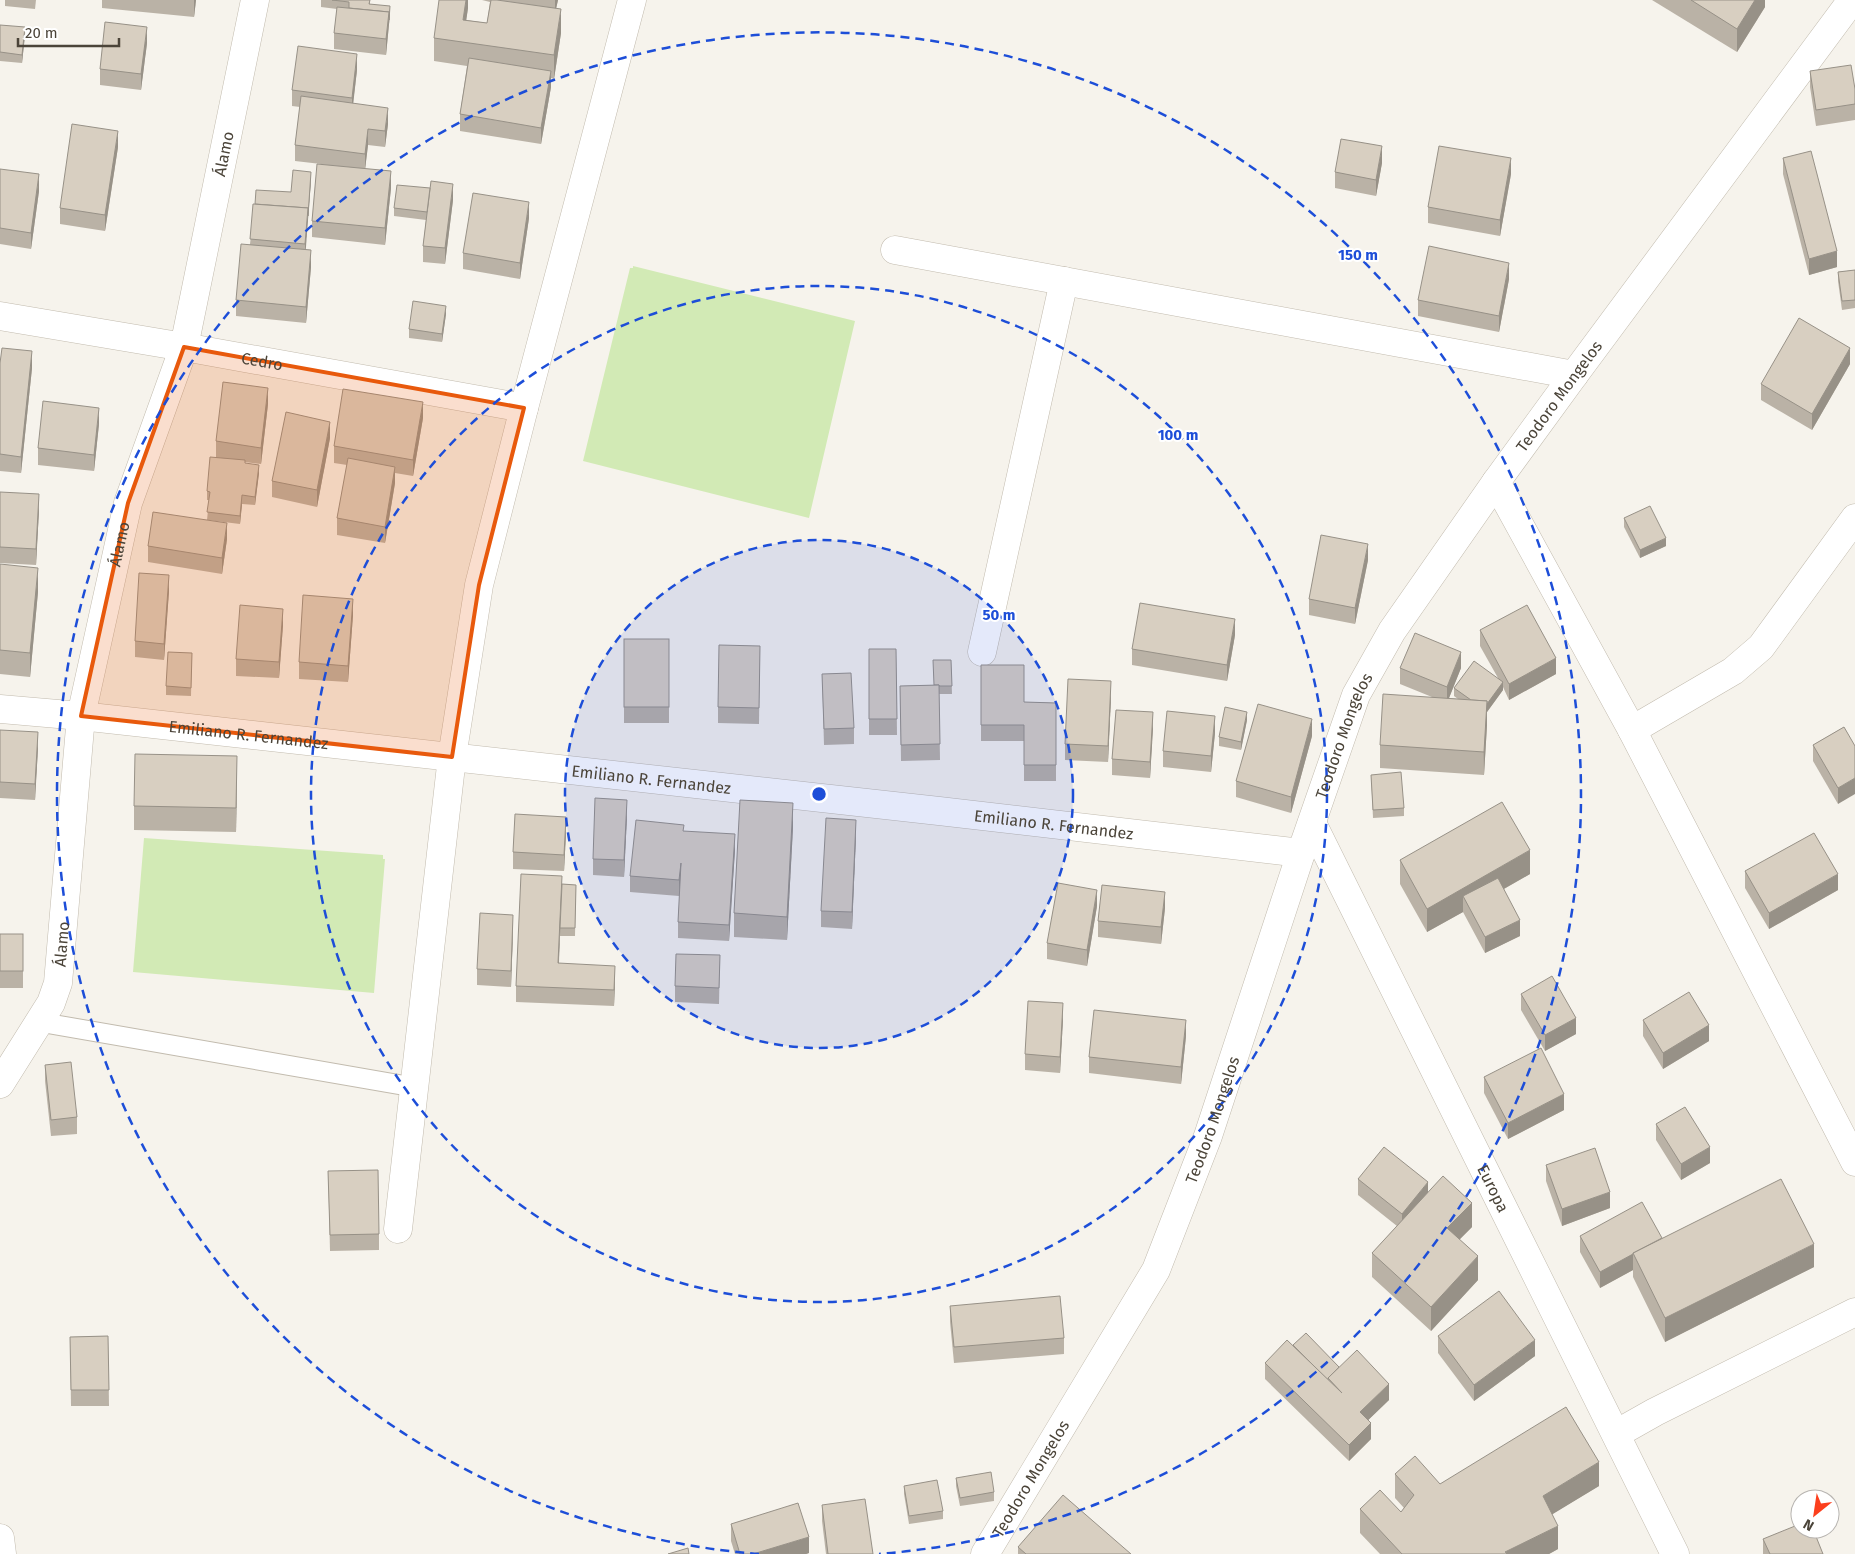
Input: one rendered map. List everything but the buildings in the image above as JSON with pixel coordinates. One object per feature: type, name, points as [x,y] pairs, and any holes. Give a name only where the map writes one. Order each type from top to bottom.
[{"type":"street","name":"Álamo","points":[[0,1084],[51,1003],[58,982],[81,716],[128,503],[184,347],[255,0]]},
{"type":"street","points":[[398,1229],[452,757],[479,585],[632,0]]},
{"type":"street","name":"Teodoro Mongelos","points":[[985,1554],[1156,1270],[1208,1136],[1356,695],[1392,632],[1496,482],[1844,4]]},
{"type":"street","points":[[895,250],[1574,375]]},
{"type":"street","points":[[982,652],[1064,281]]},
{"type":"street","name":"Cedro","points":[[0,316],[524,408]]},
{"type":"street","points":[[1496,482],[1632,730],[1855,1162]]},
{"type":"street","points":[[1632,730],[1733,671],[1761,647],[1855,518]]},
{"type":"street","name":"Emiliano R. Fernandez","points":[[0,709],[81,716],[939,811],[1302,854]]},
{"type":"street","name":"Europa","points":[[1312,823],[1675,1554]]},
{"type":"street","points":[[1616,1434],[1655,1412],[1855,1312]]},
{"type":"street","points":[[0,1538],[2,1554]]},
{"type":"lane","points":[[39,1022],[413,1087]]},
{"type":"highlighted area","points":[[184,347],[524,408],[479,585],[452,757],[81,716],[128,503]]},
{"type":"green space","points":[[633,266],[855,321],[809,518],[583,461],[630,268],[633,268]]},
{"type":"green space","points":[[144,838],[383,855],[383,859],[385,859],[374,993],[133,972]]}]
